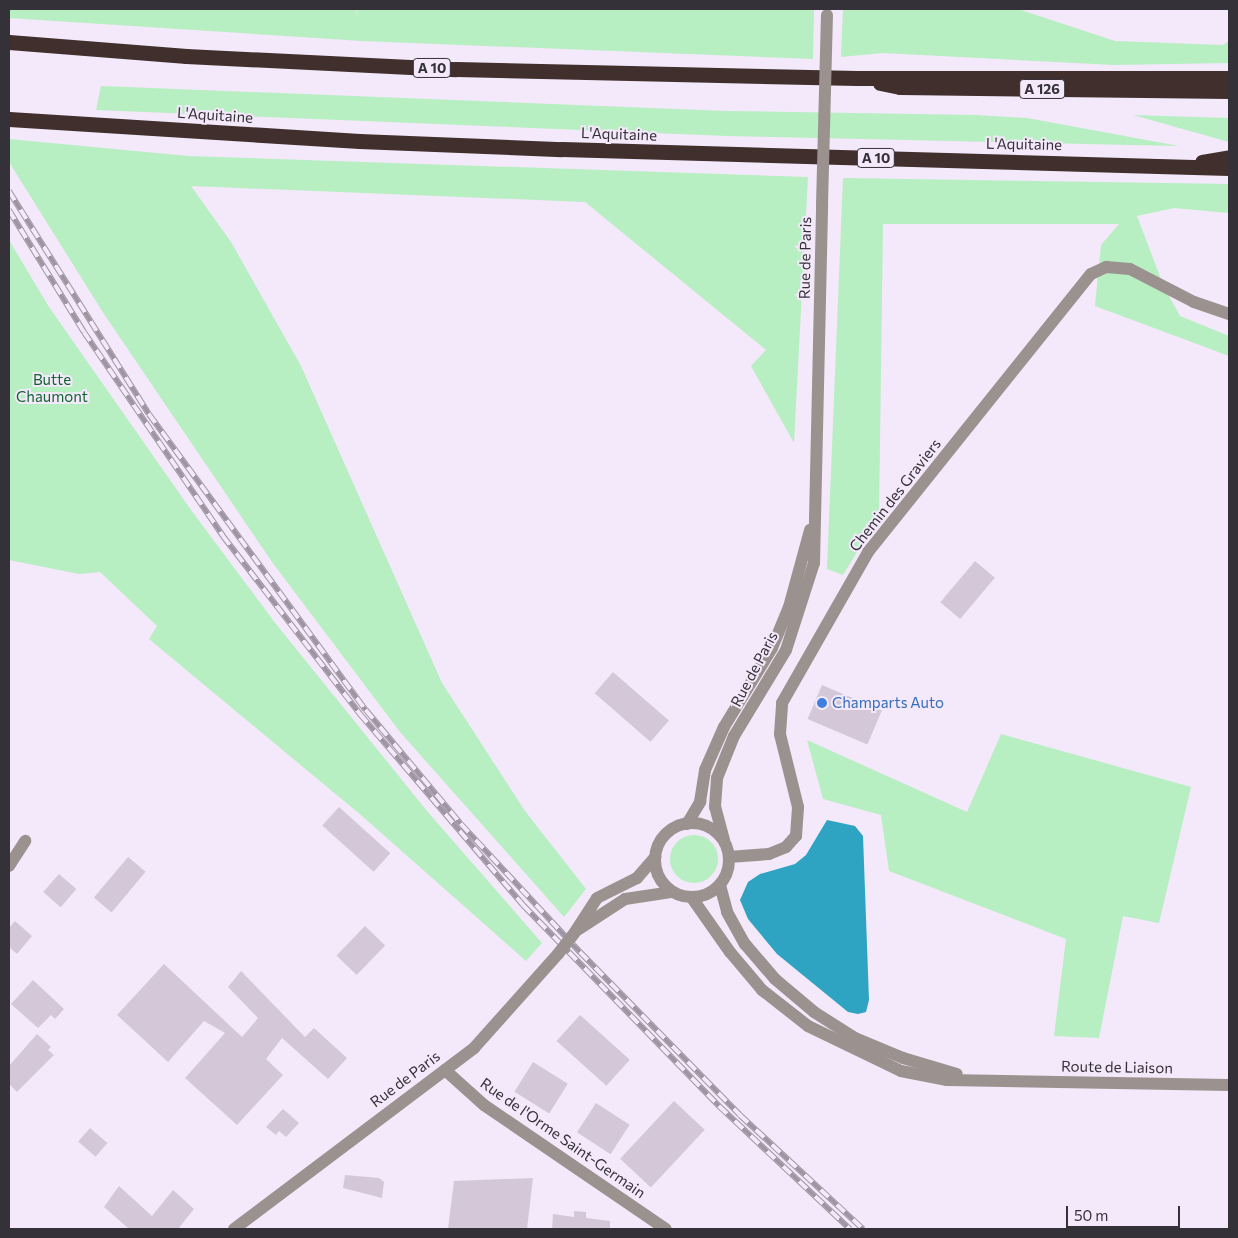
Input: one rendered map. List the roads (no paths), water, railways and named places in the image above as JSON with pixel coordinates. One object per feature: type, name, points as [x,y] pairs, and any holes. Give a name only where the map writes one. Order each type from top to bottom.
[{"type":"highway","name":"A 10","points":[[9,42],[186,56],[427,68],[857,78],[1229,78]]},
{"type":"highway","name":"A 126","points":[[857,78],[900,87],[1229,91]]},
{"type":"highway","name":"L'Aquitaine","points":[[9,119],[562,150],[1191,165],[1229,168]]},
{"type":"highway","points":[[1191,165],[1229,157]]},
{"type":"street","name":"Rue de Paris","points":[[724,840],[716,808],[717,778],[734,736],[763,692],[797,620],[814,563],[827,12]]},
{"type":"street","name":"Chemin des Graviers","points":[[729,857],[769,854],[786,848],[796,836],[798,807],[780,734],[782,703],[868,552],[1091,274],[1106,267],[1130,269],[1194,302],[1229,314]]},
{"type":"street","name":"Rue de Paris","points":[[687,824],[698,807],[705,770],[724,727],[772,648],[789,607],[816,508]]},
{"type":"street","points":[[687,824],[708,826],[724,840],[729,857],[728,872],[720,885],[708,894],[692,898],[672,892],[660,876],[655,857],[666,834],[687,824]]},
{"type":"street","points":[[9,866],[25,841]]},
{"type":"street","name":"Rue de Paris","points":[[234,1229],[445,1070],[494,1030],[558,954],[597,898],[637,878],[655,857]]},
{"type":"street","name":"Route de Liaison","points":[[720,885],[727,912],[745,944],[775,979],[814,1012],[855,1038],[903,1058],[945,1072],[1004,1082]]},
{"type":"street","name":"Rue de Paris","points":[[575,932],[625,899],[672,892]]},
{"type":"street","name":"Route de Liaison","points":[[692,898],[730,952],[762,990],[808,1026],[901,1072],[947,1080],[1229,1085]]},
{"type":"street","name":"Rue de l'Orme Saint-Germain","points":[[445,1070],[484,1105],[666,1229]]},
{"type":"water","points":[[827,820],[855,826],[863,836],[869,1000],[866,1012],[858,1014],[848,1012],[777,954],[748,919],[740,900],[748,882],[760,874],[795,864],[806,855]]},
{"type":"railway","points":[[9,191],[149,414],[366,710],[461,824],[580,952],[740,1115],[863,1229]]},
{"type":"railway","points":[[9,210],[84,332],[223,536],[360,714],[523,905],[719,1106],[850,1229]]},
{"type":"place","name":"Champarts Auto","points":[[822,703]]},
{"type":"park label","name":"Butte Chaumont","points":[[52,388]]}]
